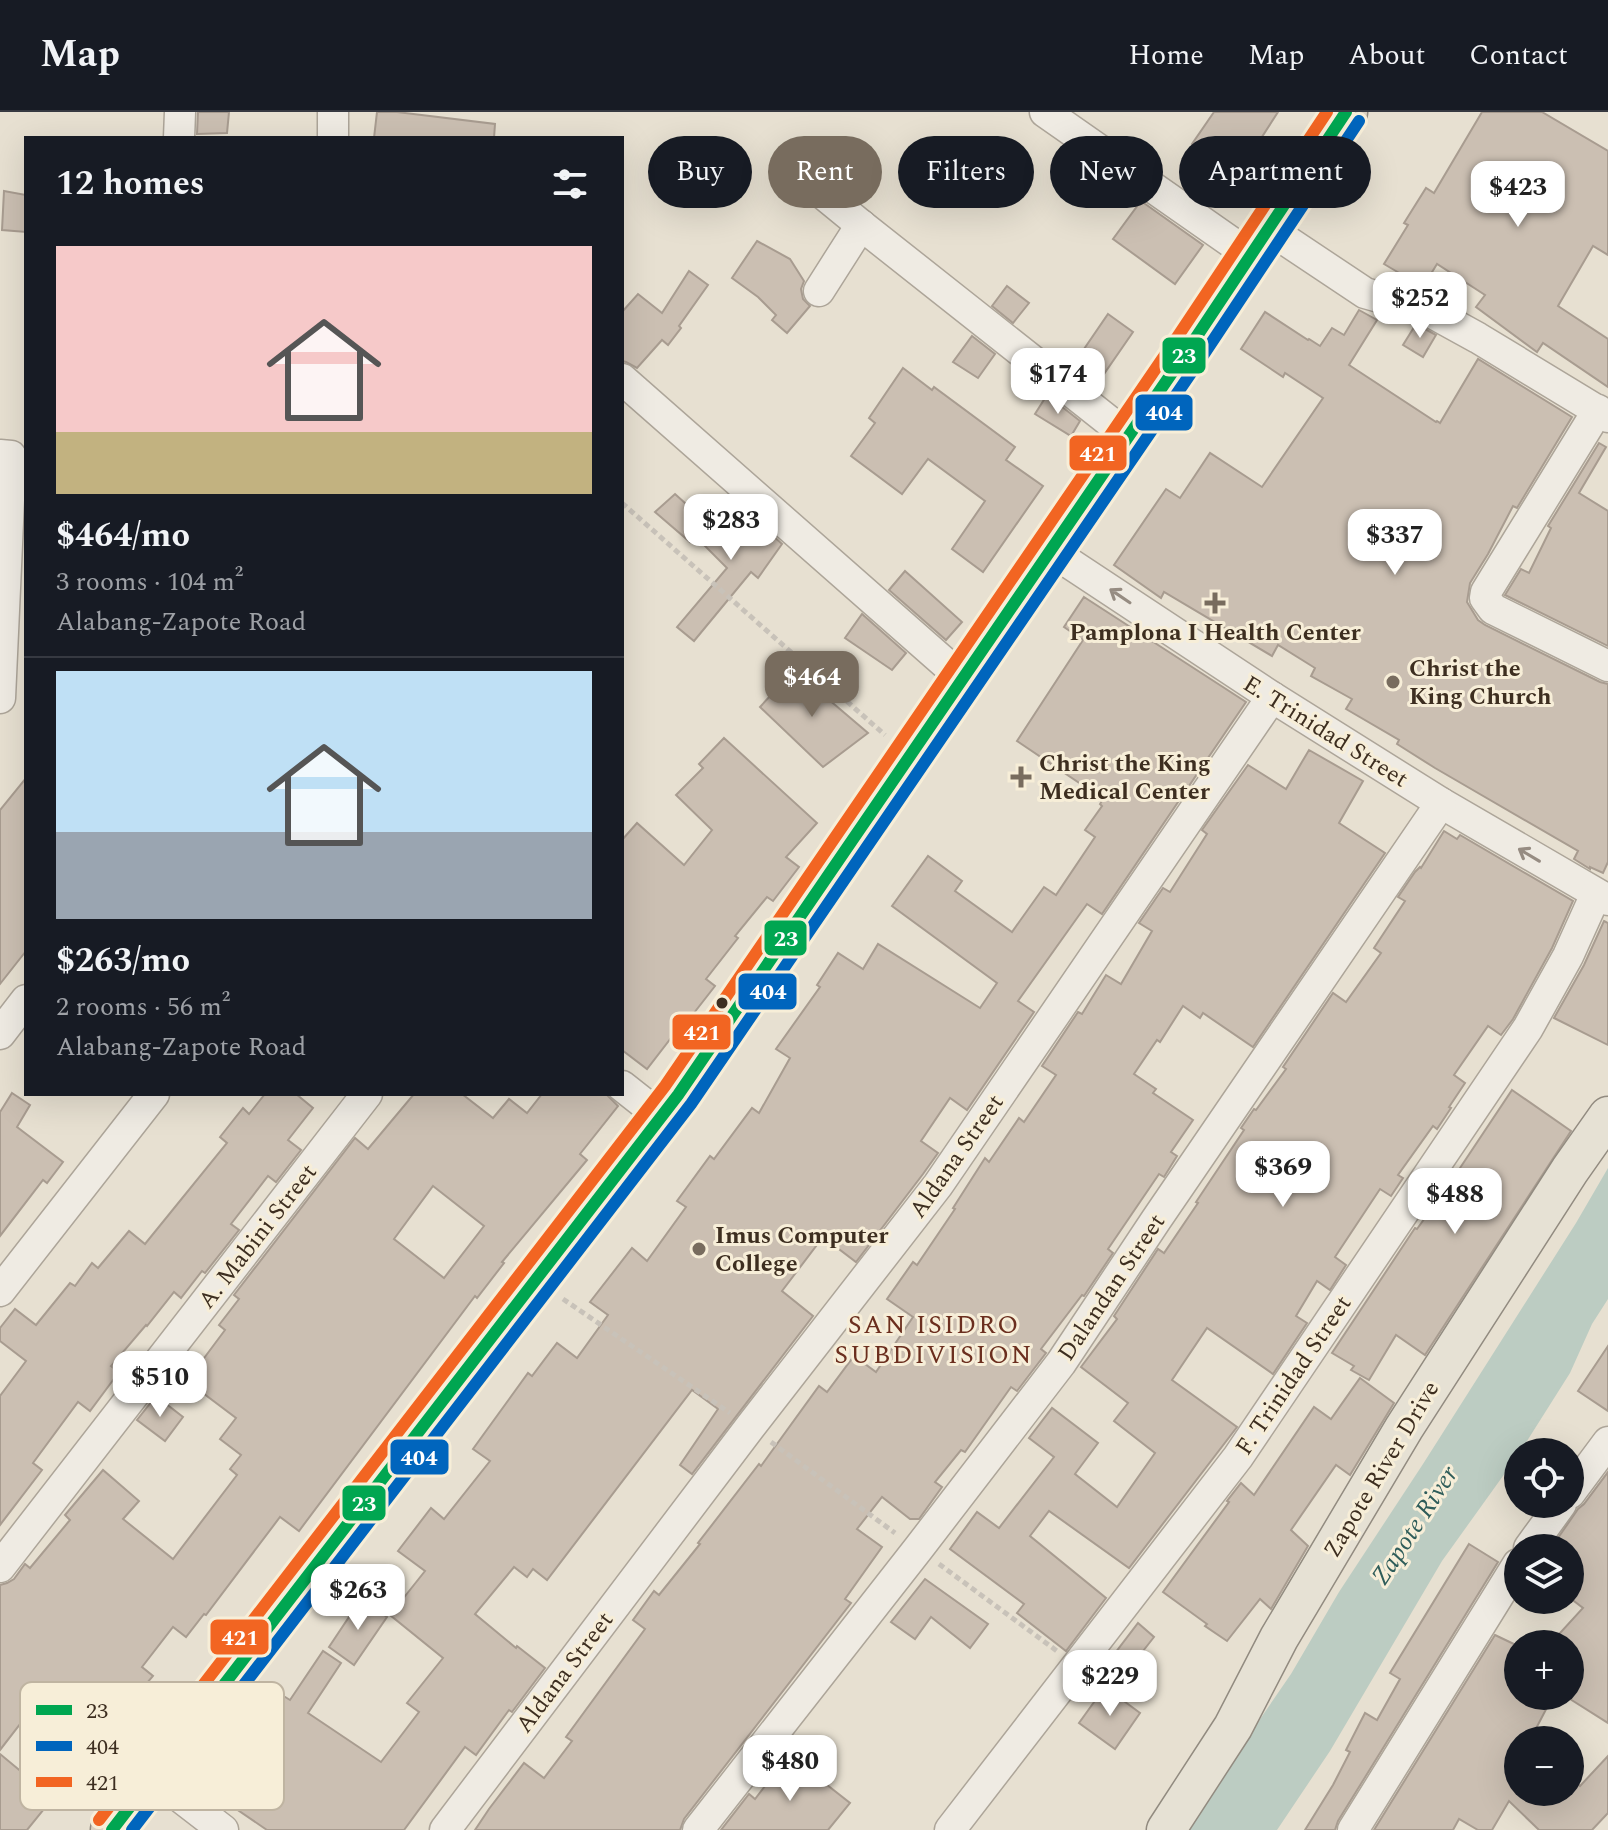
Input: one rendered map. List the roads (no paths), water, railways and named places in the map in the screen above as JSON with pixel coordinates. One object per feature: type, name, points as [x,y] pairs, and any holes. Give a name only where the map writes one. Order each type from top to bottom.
[{"type":"highway","points":[[226,1682],[678,1095],[1129,437],[1346,112]]},
{"type":"highway","points":[[112,1830],[127,1810]]},
{"type":"main road","name":"Zapote River Drive","points":[[1166,1830],[1233,1727],[1279,1638],[1404,1428],[1608,1116]]},
{"type":"street","points":[[179,136],[180,112]]},
{"type":"street","points":[[333,112],[333,136]]},
{"type":"street","points":[[1045,112],[1260,243],[1358,289],[1379,297],[1410,301],[1478,338],[1603,414],[1485,598],[1493,609],[1608,666]]},
{"type":"street","points":[[840,208],[1129,437]]},
{"type":"street","points":[[819,291],[861,225]]},
{"type":"street","points":[[624,381],[963,679]]},
{"type":"street","points":[[0,455],[11,456],[0,698]]},
{"type":"street","name":"E. Trinidad Street","points":[[1051,551],[1272,697],[1441,803],[1602,897]]},
{"type":"street","name":"Aldana Street","points":[[445,1830],[750,1427],[938,1185],[1272,697]]},
{"type":"street","name":"Dalandan Street","points":[[698,1830],[1061,1363],[1441,803]]},
{"type":"street","name":"F. Trinidad Street","points":[[950,1830],[1238,1457],[1528,1028],[1602,897]]},
{"type":"street","points":[[0,1034],[24,1003]]},
{"type":"street","points":[[624,1088],[660,1116]]},
{"type":"street","points":[[0,1291],[152,1096]]},
{"type":"street","name":"A. Mabini Street","points":[[0,1567],[365,1096]]},
{"type":"street","points":[[1584,1474],[1608,1442]]},
{"type":"street","points":[[1353,1830],[1504,1587]]},
{"type":"street","points":[[197,1810],[223,1830]]},
{"type":"water","name":"Zapote River","points":[[1608,1168],[1608,1299],[1592,1324],[1570,1373],[1529,1438],[1504,1438],[1504,1475],[1442,1561],[1330,1751],[1277,1830],[1190,1830],[1291,1674],[1339,1592],[1576,1223]]},
{"type":"place","name":"Pamplona I Health Center","points":[[1215,603]]},
{"type":"place","name":"Christ the King Church","points":[[1393,682]]},
{"type":"place","name":"Christ the King Medical Center","points":[[1021,777]]},
{"type":"place","name":"Imus Computer College","points":[[699,1249]]},
{"type":"district","name":"SAN ISIDRO SUBDIVISION","points":[[934,1339]]}]
